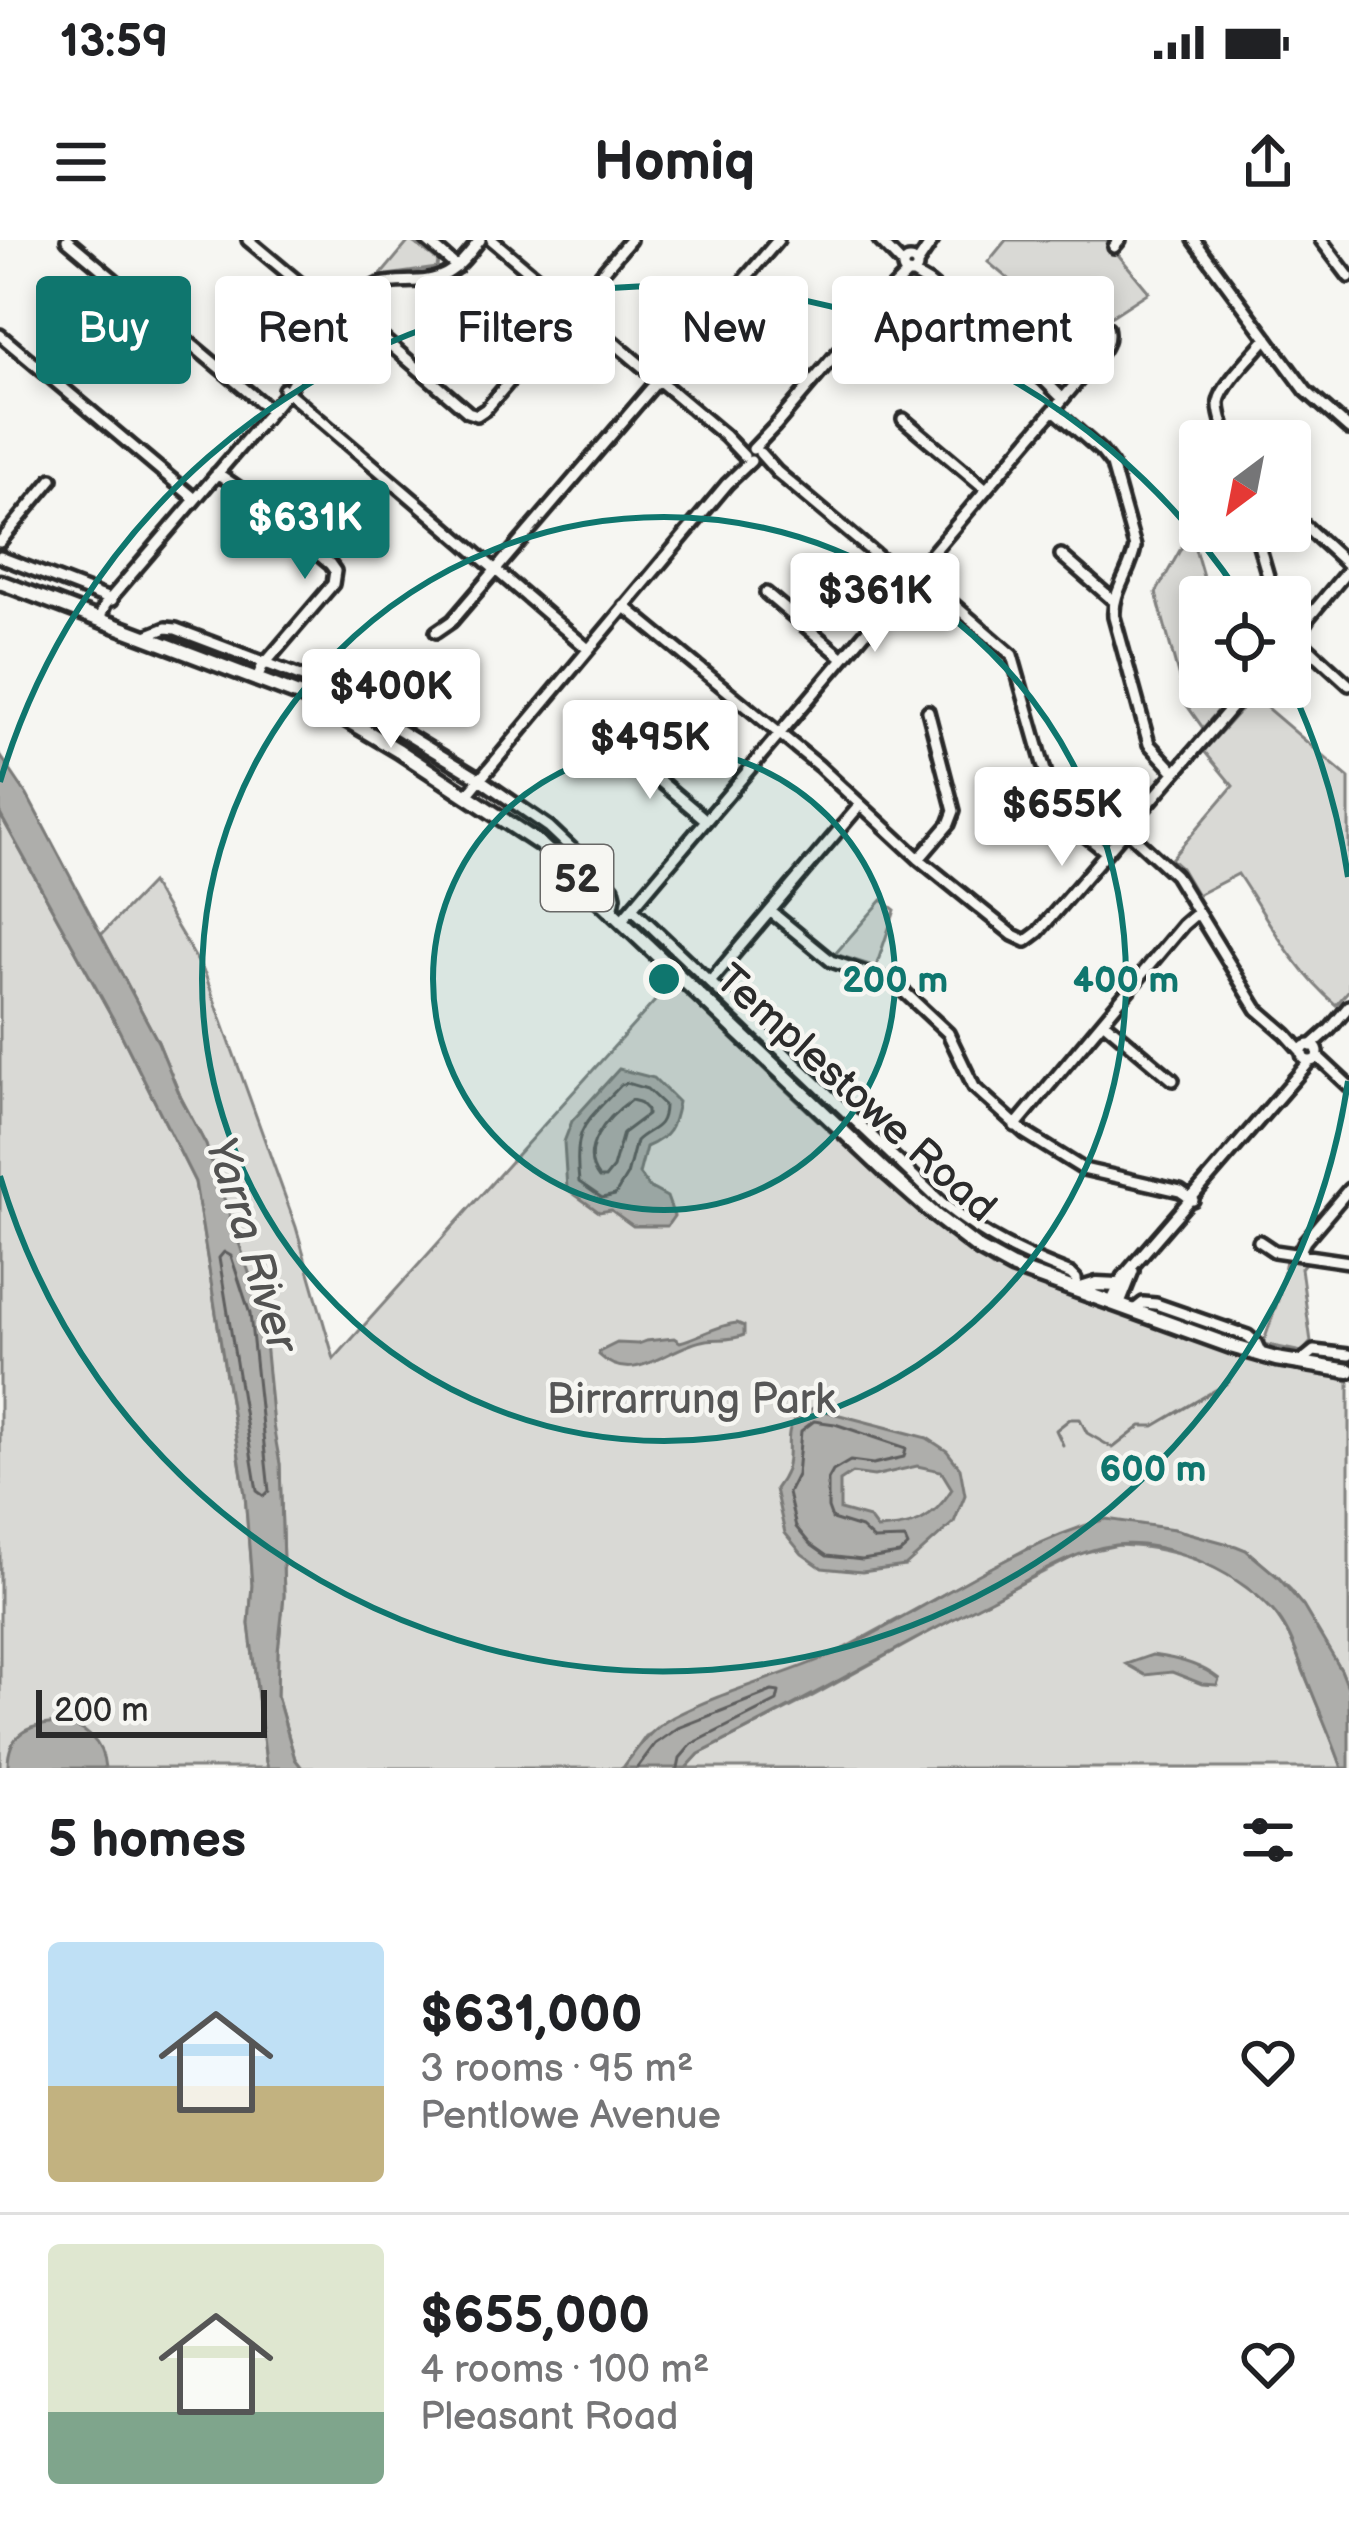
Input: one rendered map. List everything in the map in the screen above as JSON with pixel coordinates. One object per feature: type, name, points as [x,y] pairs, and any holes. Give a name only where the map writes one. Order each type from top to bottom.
[{"type":"main road","name":"Templestowe Road","points":[[0,582],[338,712],[531,836],[885,1171],[998,1261],[1262,1356],[1349,1371]]},
{"type":"main road","points":[[1077,1291],[1097,1284],[1118,1285]]},
{"type":"street","points":[[68,240],[269,409]]},
{"type":"street","points":[[248,240],[291,276]]},
{"type":"street","points":[[426,240],[458,266]]},
{"type":"street","points":[[391,284],[434,279],[458,266],[480,240]]},
{"type":"street","points":[[599,276],[630,240]]},
{"type":"street","points":[[747,276],[778,240]]},
{"type":"street","points":[[467,795],[932,240]]},
{"type":"street","points":[[1194,240],[1306,391],[1349,429]]},
{"type":"street","points":[[1321,240],[1349,277]]},
{"type":"street","points":[[499,243],[537,276]]},
{"type":"street","points":[[882,243],[1065,397]]},
{"type":"street","points":[[0,335],[195,499]]},
{"type":"street","points":[[1222,420],[1220,399],[1226,387],[1267,338]]},
{"type":"street","points":[[615,343],[639,364]]},
{"type":"street","points":[[391,345],[415,366]]},
{"type":"street","points":[[103,621],[105,605],[291,384]]},
{"type":"street","points":[[436,384],[477,419],[507,384]]},
{"type":"street","points":[[436,632],[452,621],[655,384]]},
{"type":"street","points":[[663,384],[1012,655],[1055,807],[1060,817],[1104,854]]},
{"type":"street","points":[[617,916],[632,908],[1076,384]]},
{"type":"street","points":[[286,390],[588,649]]},
{"type":"street","points":[[1054,410],[1101,452],[1115,473],[1135,547],[1114,601],[1114,617],[1149,745],[1175,772]]},
{"type":"street","points":[[903,419],[986,489]]},
{"type":"street","points":[[219,470],[340,574],[257,678]]},
{"type":"street","points":[[0,542],[52,479]]},
{"type":"street","points":[[1311,530],[1349,565],[1311,613]]},
{"type":"street","points":[[1061,555],[1114,601]]},
{"type":"street","points":[[0,557],[112,600]]},
{"type":"street","points":[[766,593],[843,658]]},
{"type":"street","points":[[624,606],[779,734],[919,860],[1027,946],[1231,708]]},
{"type":"street","name":"Templestowe Road","points":[[146,636],[171,628],[329,687],[549,827],[614,888],[617,916]]},
{"type":"street","points":[[1311,652],[1349,685]]},
{"type":"street","points":[[919,860],[954,811],[928,711]]},
{"type":"street","points":[[622,749],[706,820]]},
{"type":"street","points":[[710,982],[860,805]]},
{"type":"street","points":[[1124,831],[1175,874],[1257,1009],[1349,1086]]},
{"type":"street","name":"Templestowe Road","points":[[632,908],[943,1204],[1011,1250],[1071,1274],[1077,1291]]},
{"type":"street","points":[[770,910],[831,961],[901,988],[945,1029],[971,1082],[1015,1126],[1083,1169],[1180,1191],[1193,1200]]},
{"type":"street","points":[[1015,1126],[1198,912]]},
{"type":"street","points":[[1121,1307],[1118,1285],[1349,1006]]},
{"type":"street","points":[[1103,1021],[1173,1080]]},
{"type":"street","points":[[1302,1256],[1305,1241],[1349,1189]]},
{"type":"street","points":[[1260,1241],[1274,1251],[1349,1262]]},
{"type":"street","points":[[1121,1307],[1135,1266]]},
{"type":"street","name":"Templestowe Road","points":[[1298,1364],[1314,1351],[1349,1355]]},
{"type":"green space","points":[[410,240],[438,261],[437,268],[380,276]]},
{"type":"green space","points":[[1006,240],[1106,240],[1149,292],[1114,315],[1114,276],[1005,276],[988,262]]},
{"type":"green space","points":[[1179,552],[1196,552],[1203,576],[1179,576],[1179,678],[1156,593]]},
{"type":"green space","points":[[1189,708],[1220,708],[1203,728]]},
{"type":"green space","points":[[1242,708],[1267,708],[1349,778],[1349,990],[1336,1005],[1294,960],[1238,874],[1197,895],[1171,859],[1233,786],[1204,751]]},
{"type":"green space","points":[[0,814],[115,1022],[195,1182],[245,1494],[252,1585],[249,1624],[269,1768],[0,1768]]},
{"type":"green space","name":"Birrarrung Park","points":[[151,883],[205,974],[296,1227],[334,1359],[672,982],[868,1167],[993,1268],[1218,1348],[1349,1381],[1349,1690],[1291,1590],[1278,1577],[1246,1550],[1174,1529],[1030,1547],[841,1650],[646,1736],[623,1768],[302,1768],[295,1759],[277,1696],[284,1596],[280,1464],[206,1145],[101,935]]},
{"type":"green space","points":[[882,900],[895,910],[876,967],[835,954]]},
{"type":"green space","points":[[1286,1260],[1305,1263],[1301,1268],[1311,1342],[1302,1352],[1263,1344]]},
{"type":"green space","points":[[1118,1545],[1163,1551],[1208,1565],[1250,1588],[1267,1604],[1291,1640],[1342,1768],[686,1768],[699,1754],[969,1610],[1081,1553]]},
{"type":"water","points":[[0,755],[27,795],[158,1042],[206,1145],[262,1311],[280,1464],[284,1596],[277,1696],[295,1759],[302,1768],[268,1768],[266,1762],[249,1624],[252,1585],[245,1494],[195,1182],[115,1022],[0,814]]},
{"type":"water","points":[[619,1069],[654,1078],[678,1102],[669,1130],[646,1147],[639,1174],[649,1187],[667,1197],[674,1216],[667,1226],[633,1226],[611,1210],[599,1212],[567,1189],[564,1142],[572,1121]]},
{"type":"water","points":[[737,1323],[744,1326],[744,1335],[692,1344],[638,1366],[612,1364],[599,1355],[617,1343],[674,1338],[680,1342]]},
{"type":"water","points":[[813,1408],[927,1438],[947,1451],[960,1468],[965,1495],[954,1522],[905,1566],[862,1572],[822,1568],[802,1554],[785,1533],[775,1489],[786,1470],[790,1427]],"holes":[[[917,1466],[941,1471],[952,1489],[937,1508],[912,1524],[877,1529],[869,1518],[840,1510],[840,1481],[852,1473],[874,1476]]]},
{"type":"water","points":[[1106,1519],[1174,1529],[1236,1546],[1278,1577],[1303,1606],[1349,1690],[1349,1768],[1342,1768],[1287,1630],[1264,1602],[1204,1563],[1136,1544],[1099,1548],[1051,1567],[699,1754],[686,1768],[623,1768],[651,1733],[673,1717],[844,1649],[1004,1561]]},
{"type":"water","points":[[1152,1655],[1204,1669],[1219,1679],[1217,1685],[1172,1672],[1145,1675],[1126,1664]]},
{"type":"water","points":[[59,1723],[91,1736],[105,1768],[8,1768],[11,1746],[22,1733]]},
{"type":"waterway","points":[[1063,1445],[1056,1430],[1070,1419],[1080,1419],[1087,1433],[1113,1448],[1141,1426],[1154,1426],[1229,1382]]},
{"type":"water label","name":"Yarra River","points":[[253,1244]]}]
